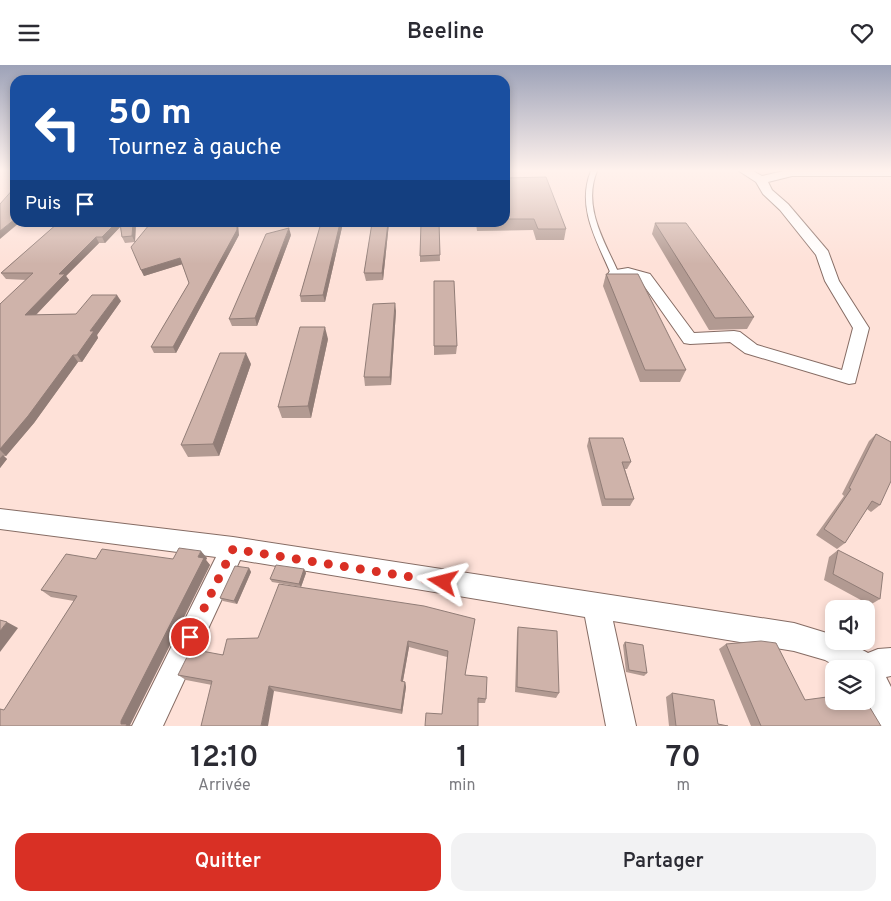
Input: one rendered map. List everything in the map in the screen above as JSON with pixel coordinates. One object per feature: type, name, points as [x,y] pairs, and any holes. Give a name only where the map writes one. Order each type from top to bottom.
[{"type":"street","points":[[615,274],[628,272],[645,277],[690,339],[734,336],[751,349],[849,378],[861,328],[832,281],[824,254],[778,202]]},
{"type":"street","points":[[0,519],[233,549],[794,637],[880,666],[872,682],[891,715]]},
{"type":"street","points":[[147,726],[233,549]]},
{"type":"street","points":[[596,606],[621,726]]},
{"type":"lane","points":[[589,202],[591,214],[615,274]]},
{"type":"building","points":[[2,202],[10,202],[10,223],[0,231],[0,204]]},
{"type":"building","points":[[510,202],[556,202],[566,229],[538,229],[534,219],[510,219]]},
{"type":"building","points":[[655,223],[686,223],[754,317],[715,318]]},
{"type":"building","points":[[53,227],[112,227],[102,237],[96,237],[59,274],[65,274],[25,315],[76,314],[92,295],[117,295],[90,331],[94,331],[77,355],[73,355],[28,416],[0,449],[0,304],[33,273],[1,273]]},
{"type":"building","points":[[121,227],[133,227],[132,236],[122,237]]},
{"type":"building","points":[[147,227],[237,227],[173,347],[151,347],[189,283],[180,258],[141,270],[131,247]]},
{"type":"building","points":[[320,227],[339,227],[323,295],[300,296]]},
{"type":"building","points":[[371,227],[388,227],[382,273],[364,273]]},
{"type":"building","points":[[421,227],[439,227],[440,255],[420,256]]},
{"type":"building","points":[[289,228],[255,318],[229,319],[266,234]]},
{"type":"building","points":[[606,274],[638,274],[686,370],[645,370]]},
{"type":"building","points":[[434,281],[454,281],[457,346],[434,346]]},
{"type":"building","points":[[395,303],[390,377],[364,377],[373,304]]},
{"type":"building","points":[[300,327],[325,327],[308,406],[278,407]]},
{"type":"building","points":[[220,353],[246,353],[213,444],[181,445]]},
{"type":"building","points":[[876,434],[891,442],[891,481],[880,505],[872,501],[845,543],[824,529],[851,489],[849,488]]},
{"type":"building","points":[[589,438],[623,438],[631,462],[622,462],[634,499],[605,499]]},
{"type":"building","points":[[179,548],[201,551],[198,557],[204,558],[121,721],[121,724],[127,724],[126,726],[0,726],[0,709],[4,710],[77,596],[41,590],[66,554],[96,559],[102,549],[173,559]]},
{"type":"building","points":[[838,550],[883,573],[880,599],[833,574]]},
{"type":"building","points":[[276,565],[304,569],[299,584],[270,579]]},
{"type":"building","points":[[235,566],[249,568],[234,601],[220,598]]},
{"type":"building","points":[[279,584],[424,606],[475,619],[465,675],[487,677],[486,699],[478,698],[478,726],[425,726],[426,713],[442,714],[448,651],[408,641],[401,681],[405,682],[401,710],[269,686],[261,726],[201,726],[212,681],[178,675],[191,649],[223,655],[227,639],[258,638]]},
{"type":"building","points":[[0,620],[7,622],[0,631]]},
{"type":"building","points":[[518,627],[557,631],[559,693],[517,687]]},
{"type":"building","points":[[761,641],[776,643],[805,700],[825,697],[825,710],[871,710],[881,726],[761,726],[726,644]]},
{"type":"building","points":[[625,642],[643,645],[647,673],[629,670]]},
{"type":"building","points":[[672,693],[714,700],[718,724],[728,726],[676,726]]},
{"type":"route","points":[[190,637],[233,549],[443,582]]}]
